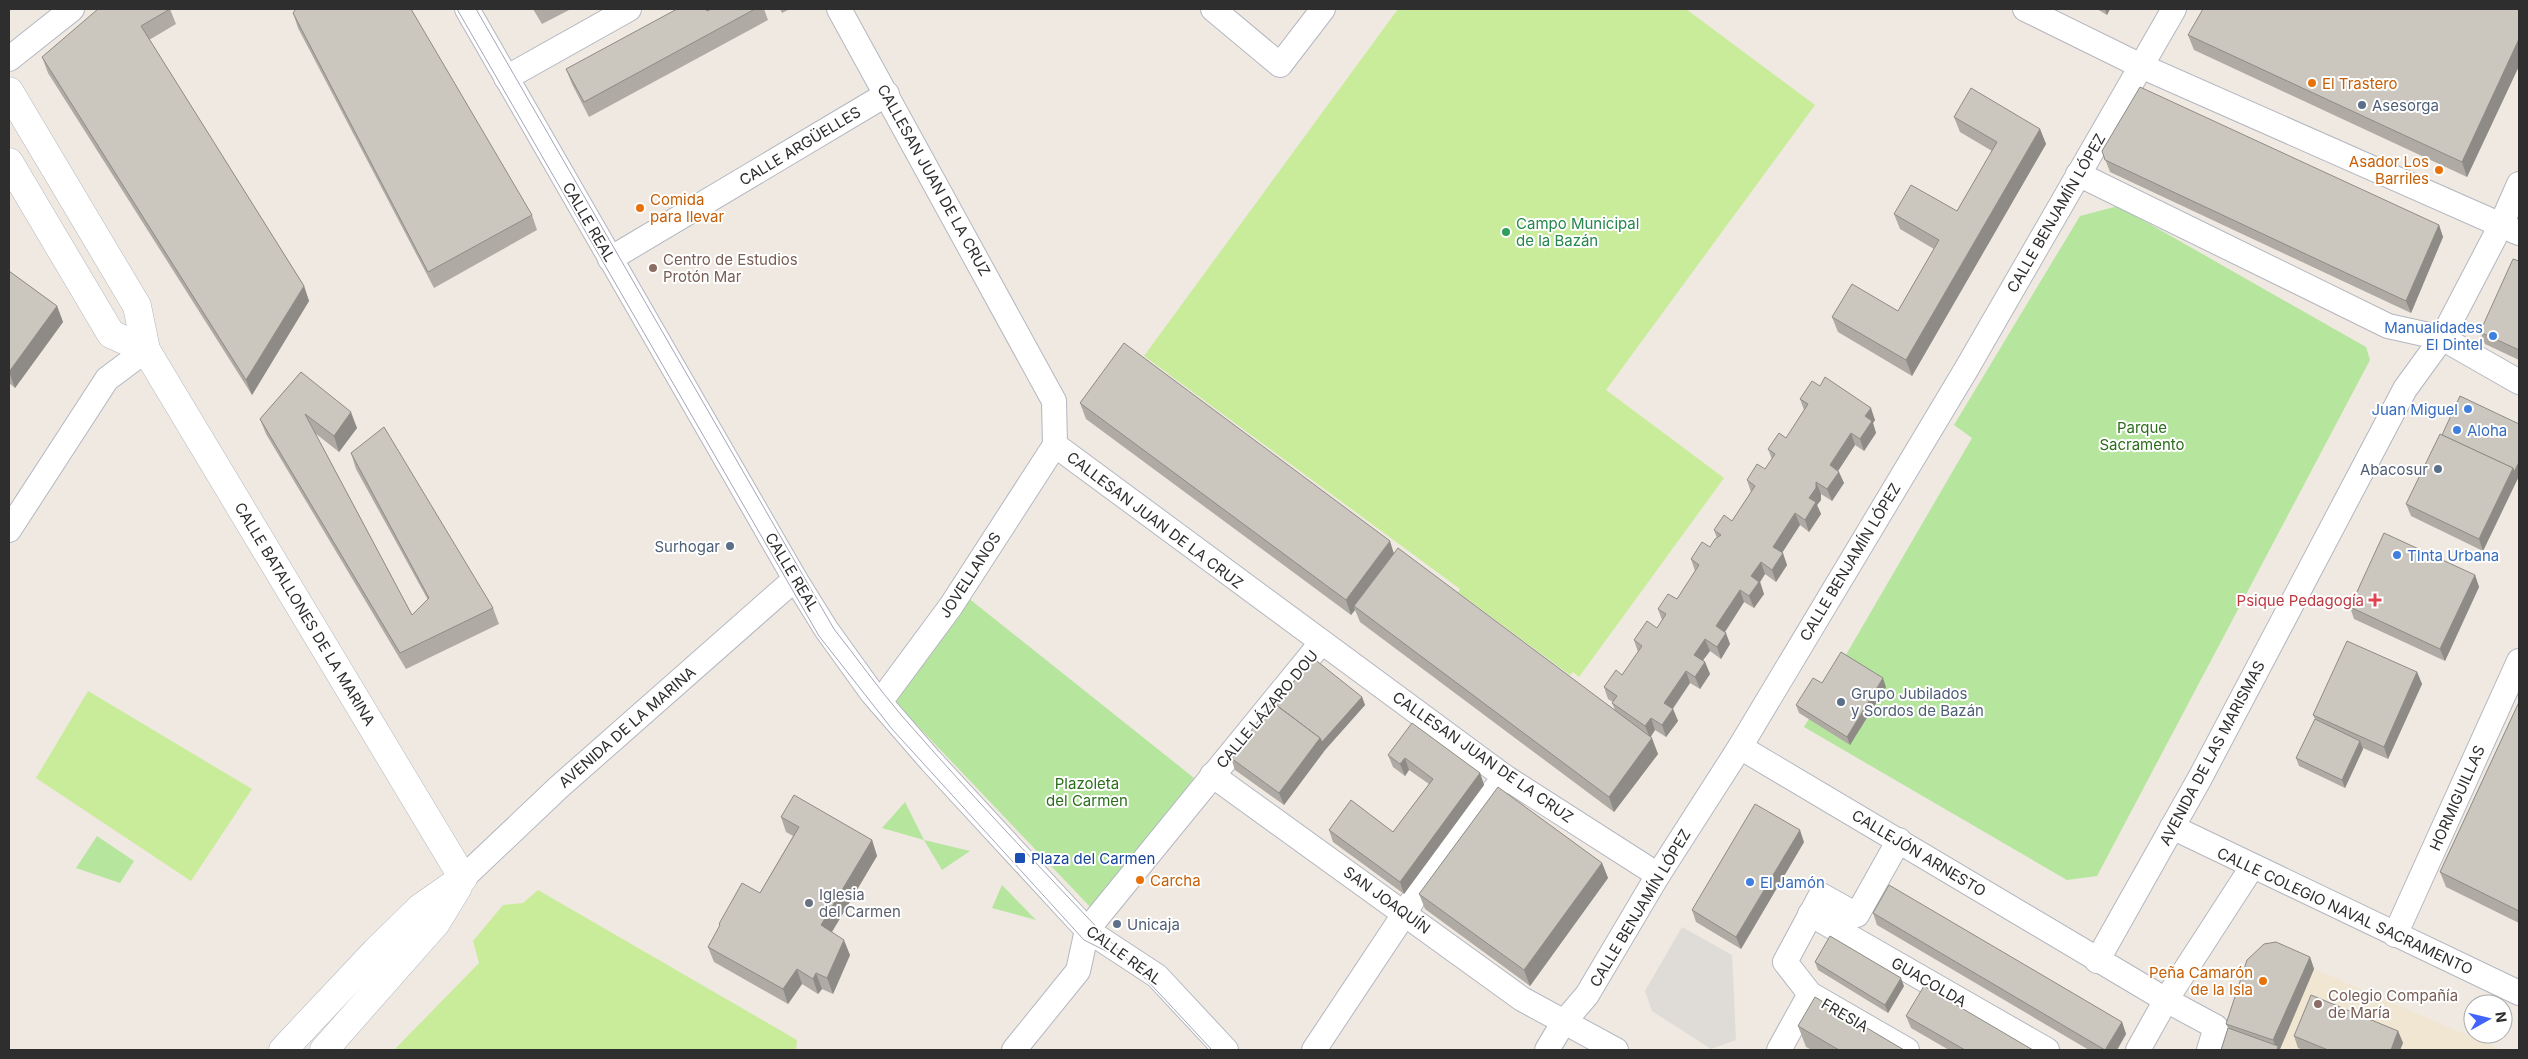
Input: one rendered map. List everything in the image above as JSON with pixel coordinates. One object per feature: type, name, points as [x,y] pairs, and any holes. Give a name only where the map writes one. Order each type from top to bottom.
[{"type":"street","points":[[9,59],[72,9]]},
{"type":"street","name":"CALLE REAL","points":[[467,9],[795,579],[826,629],[880,702],[1087,930],[1157,976],[1226,1050]]},
{"type":"street","points":[[506,78],[629,9]]},
{"type":"street","name":"CALLESAN JUAN DE LA CRUZ","points":[[839,9],[1054,401],[1055,445],[1505,777],[1658,875]]},
{"type":"street","points":[[1213,9],[1239,17],[1280,65],[1323,9]]},
{"type":"street","points":[[2025,9],[2141,66],[2510,229]]},
{"type":"street","name":"CALLE BENJAMÍN LÓPEZ","points":[[1548,1050],[1563,1023],[1587,995],[1658,875],[1740,747],[1967,368],[2174,9]]},
{"type":"street","name":"CALLE BATALLONES DE LA MARINA","points":[[9,91],[137,306],[146,350],[463,878]]},
{"type":"street","name":"CALLE ARGÜELLES","points":[[610,259],[887,94]]},
{"type":"street","points":[[9,162],[111,334],[146,350],[106,379],[9,530]]},
{"type":"street","points":[[2078,174],[2388,326],[2442,338],[2519,382]]},
{"type":"street","name":"AVENIDA DE LAS MARISMAS","points":[[2097,961],[2172,827],[2405,389],[2442,338],[2510,229],[2519,184]]},
{"type":"street","name":"JOVELLANOS","points":[[880,702],[961,589],[1055,445]]},
{"type":"street","name":"AVENIDA DE LA MARINA","points":[[283,1050],[376,950],[420,908],[463,878],[559,786],[795,579]]},
{"type":"street","name":"CALLE LÁZARO DOU","points":[[1087,930],[1321,643]]},
{"type":"street","name":"HORMIGUILLAS","points":[[2395,935],[2516,676]]},
{"type":"street","name":"CALLEJÓN ARNESTO","points":[[1740,747],[1899,840],[2097,961]]},
{"type":"street","name":"SAN JOAQUÍN","points":[[1212,775],[1522,999],[1611,1048]]},
{"type":"street","points":[[1314,1050],[1405,913],[1438,858],[1505,777]]},
{"type":"street","name":"CALLE COLEGIO NAVAL SACRAMENTO","points":[[2172,827],[2252,867],[2519,993]]},
{"type":"street","points":[[1779,1050],[1810,994],[1785,962],[1810,914],[1821,895],[1857,915],[1899,840]]},
{"type":"street","points":[[2138,1050],[2166,1000],[2252,867]]},
{"type":"street","name":"AVENIDA DE LA MARINA","points":[[324,1050],[436,923],[463,878]]},
{"type":"street","name":"GUACOLDA","points":[[1810,914],[2047,1050]]},
{"type":"street","points":[[1014,1050],[1078,971],[1087,930]]},
{"type":"street","points":[[2097,961],[2216,1027],[2209,1050]]},
{"type":"street","name":"FRESIA","points":[[1810,994],[1907,1050]]},
{"type":"shaded area","points":[[1682,927],[1732,955],[1736,1040],[1711,1049],[1652,1011],[1645,991]]},
{"type":"shaded area","name":"Colegio Compañía de María","points":[[2280,954],[2463,1034],[2463,1044],[2487,1044],[2501,1050],[2226,1050]]},
{"type":"green space","points":[[1398,9],[1686,9],[1815,105],[1606,390],[1724,478],[1579,677],[1573,672],[1570,675],[1458,592],[1460,589],[1144,356]]},
{"type":"green space","name":"Parque Sacramento","points":[[2118,206],[2366,347],[2370,360],[2097,876],[2067,880],[1804,727],[1972,438],[1954,425],[2080,216]]},
{"type":"green space","name":"Plazoleta del Carmen","points":[[962,593],[1194,778],[1095,912],[891,698]]},
{"type":"green space","points":[[88,691],[252,789],[191,881],[36,778]]},
{"type":"green space","points":[[905,802],[924,840],[882,828]]},
{"type":"green space","points":[[97,836],[134,861],[120,883],[76,868]]},
{"type":"green space","points":[[924,840],[970,851],[942,870]]},
{"type":"green space","points":[[1002,885],[1036,920],[992,908]]},
{"type":"green space","points":[[538,890],[797,1040],[796,1050],[394,1050],[479,963],[473,941],[503,905],[523,903]]},
{"type":"building","points":[[98,9],[170,9],[141,26],[304,286],[246,380],[42,57]]},
{"type":"building","points":[[296,9],[411,9],[532,215],[428,272],[293,13]]},
{"type":"building","points":[[677,9],[706,9],[707,11],[711,9],[755,9],[584,102],[566,69]]},
{"type":"building","points":[[2203,9],[2519,9],[2519,39],[2462,162],[2188,35]]},
{"type":"building","points":[[2140,87],[2439,225],[2406,301],[2105,160],[2102,151]]},
{"type":"building","points":[[1971,88],[2040,129],[1906,360],[1832,317],[1852,284],[1898,311],[1939,240],[1894,214],[1911,185],[1957,211],[1997,142],[1954,117]]},
{"type":"building","points":[[2513,259],[2519,261],[2519,350],[2480,332]]},
{"type":"building","points":[[9,271],[57,306],[9,372]]},
{"type":"building","points":[[1124,343],[1390,541],[1346,600],[1080,403]]},
{"type":"building","points":[[301,372],[351,412],[334,436],[305,414],[412,615],[429,598],[351,453],[384,427],[493,608],[400,653],[260,419]]},
{"type":"building","points":[[1825,377],[1871,408],[1865,416],[1872,421],[1860,439],[1851,433],[1830,465],[1839,472],[1827,489],[1816,482],[1816,488],[1809,498],[1816,502],[1805,520],[1795,513],[1773,547],[1783,553],[1772,570],[1761,562],[1751,576],[1759,582],[1749,596],[1740,590],[1716,626],[1726,633],[1717,647],[1705,639],[1694,655],[1705,662],[1695,677],[1686,671],[1664,703],[1673,709],[1662,725],[1651,718],[1645,726],[1612,703],[1617,696],[1604,687],[1616,670],[1622,675],[1642,646],[1634,640],[1647,621],[1657,628],[1666,614],[1658,609],[1668,594],[1677,599],[1699,565],[1691,559],[1702,542],[1710,547],[1715,539],[1721,535],[1714,530],[1724,515],[1732,521],[1755,486],[1747,480],[1757,464],[1765,469],[1775,454],[1768,449],[1779,433],[1786,438],[1808,404],[1800,399],[1812,381],[1820,386]]},
{"type":"building","points":[[2460,396],[2519,424],[2519,462],[2514,472],[2513,468],[2442,435]]},
{"type":"building","points":[[2440,434],[2513,468],[2479,539],[2406,504]]},
{"type":"building","points":[[2384,533],[2475,575],[2440,649],[2350,607]]},
{"type":"building","points":[[1398,548],[1652,738],[1609,797],[1354,606]]},
{"type":"building","points":[[2347,641],[2417,672],[2384,747],[2313,715]]},
{"type":"building","name":"Grupo Jubilados y Sordos de Bazán","points":[[1841,652],[1883,678],[1847,737],[1796,705],[1813,678],[1822,683]]},
{"type":"building","points":[[1313,658],[1362,697],[1322,742],[1320,738],[1275,704]]},
{"type":"building","points":[[1272,702],[1320,738],[1279,793],[1231,758]]},
{"type":"building","points":[[2519,702],[2519,911],[2440,872]]},
{"type":"building","points":[[2315,719],[2360,741],[2342,780],[2296,758]]},
{"type":"building","points":[[1412,723],[1480,773],[1400,882],[1329,830],[1351,800],[1393,832],[1433,779],[1405,758],[1400,764],[1388,755]]},
{"type":"building","points":[[1498,787],[1602,863],[1524,970],[1419,894]]},
{"type":"building","name":"Iglesia del Carmen","points":[[794,795],[872,840],[821,925],[844,940],[827,978],[816,973],[813,979],[797,969],[783,989],[708,947],[742,883],[760,893],[799,827],[781,817]]},
{"type":"building","name":"El Jamón","points":[[1755,804],[1800,830],[1736,937],[1692,910]]},
{"type":"building","points":[[1889,885],[2122,1022],[2105,1050],[1873,913]]},
{"type":"building","points":[[1830,936],[1901,978],[1885,1005],[1815,962]]},
{"type":"building","points":[[2276,942],[2310,957],[2273,1040],[2226,1024],[2247,960],[2264,944]]},
{"type":"building","points":[[1924,986],[2033,1050],[1965,1050],[1906,1016]]},
{"type":"building","points":[[2311,995],[2398,1031],[2391,1050],[2328,1050],[2294,1036]]},
{"type":"building","points":[[1815,997],[1904,1050],[1839,1050],[1798,1026]]},
{"type":"building","points":[[2228,1028],[2278,1046],[2277,1050],[2221,1050]]},
{"type":"tram line","points":[[457,9],[819,636],[892,729],[1084,940],[1124,960]]},
{"type":"tram line","points":[[476,9],[834,629],[893,705],[940,759],[1212,1050]]},
{"type":"place","name":"El Trastero","points":[[2312,83]]},
{"type":"place","name":"Asesorga","points":[[2362,105]]},
{"type":"place","name":"Asador Los Barriles","points":[[2439,170]]},
{"type":"place","name":"Comida para llevar","points":[[640,208]]},
{"type":"place","name":"Campo Municipal de la Bazán","points":[[1506,232]]},
{"type":"place","name":"Centro de Estudios Protón Mar","points":[[653,268]]},
{"type":"place","name":"Manualidades El Dintel","points":[[2493,336]]},
{"type":"place","name":"Juan Miguel","points":[[2468,409]]},
{"type":"place","name":"Aloha","points":[[2457,430]]},
{"type":"place","name":"Abacosur","points":[[2438,469]]},
{"type":"place","name":"Surhogar","points":[[730,546]]},
{"type":"place","name":"TInta Urbana","points":[[2397,555]]},
{"type":"place","name":"Psique Pedagogía","points":[[2375,600]]},
{"type":"place","name":"Grupo Jubilados y Sordos de Bazán","points":[[1841,702]]},
{"type":"place","name":"Plaza del Carmen","points":[[1020,858]]},
{"type":"place","name":"Carcha","points":[[1140,880]]},
{"type":"place","name":"El Jamón","points":[[1750,882]]},
{"type":"place","name":"Iglesia del Carmen","points":[[809,903]]},
{"type":"place","name":"Unicaja","points":[[1117,924]]},
{"type":"place","name":"Peña Camarón de la Isla","points":[[2263,981]]},
{"type":"place","name":"Colegio Compañía de María","points":[[2318,1004]]}]
